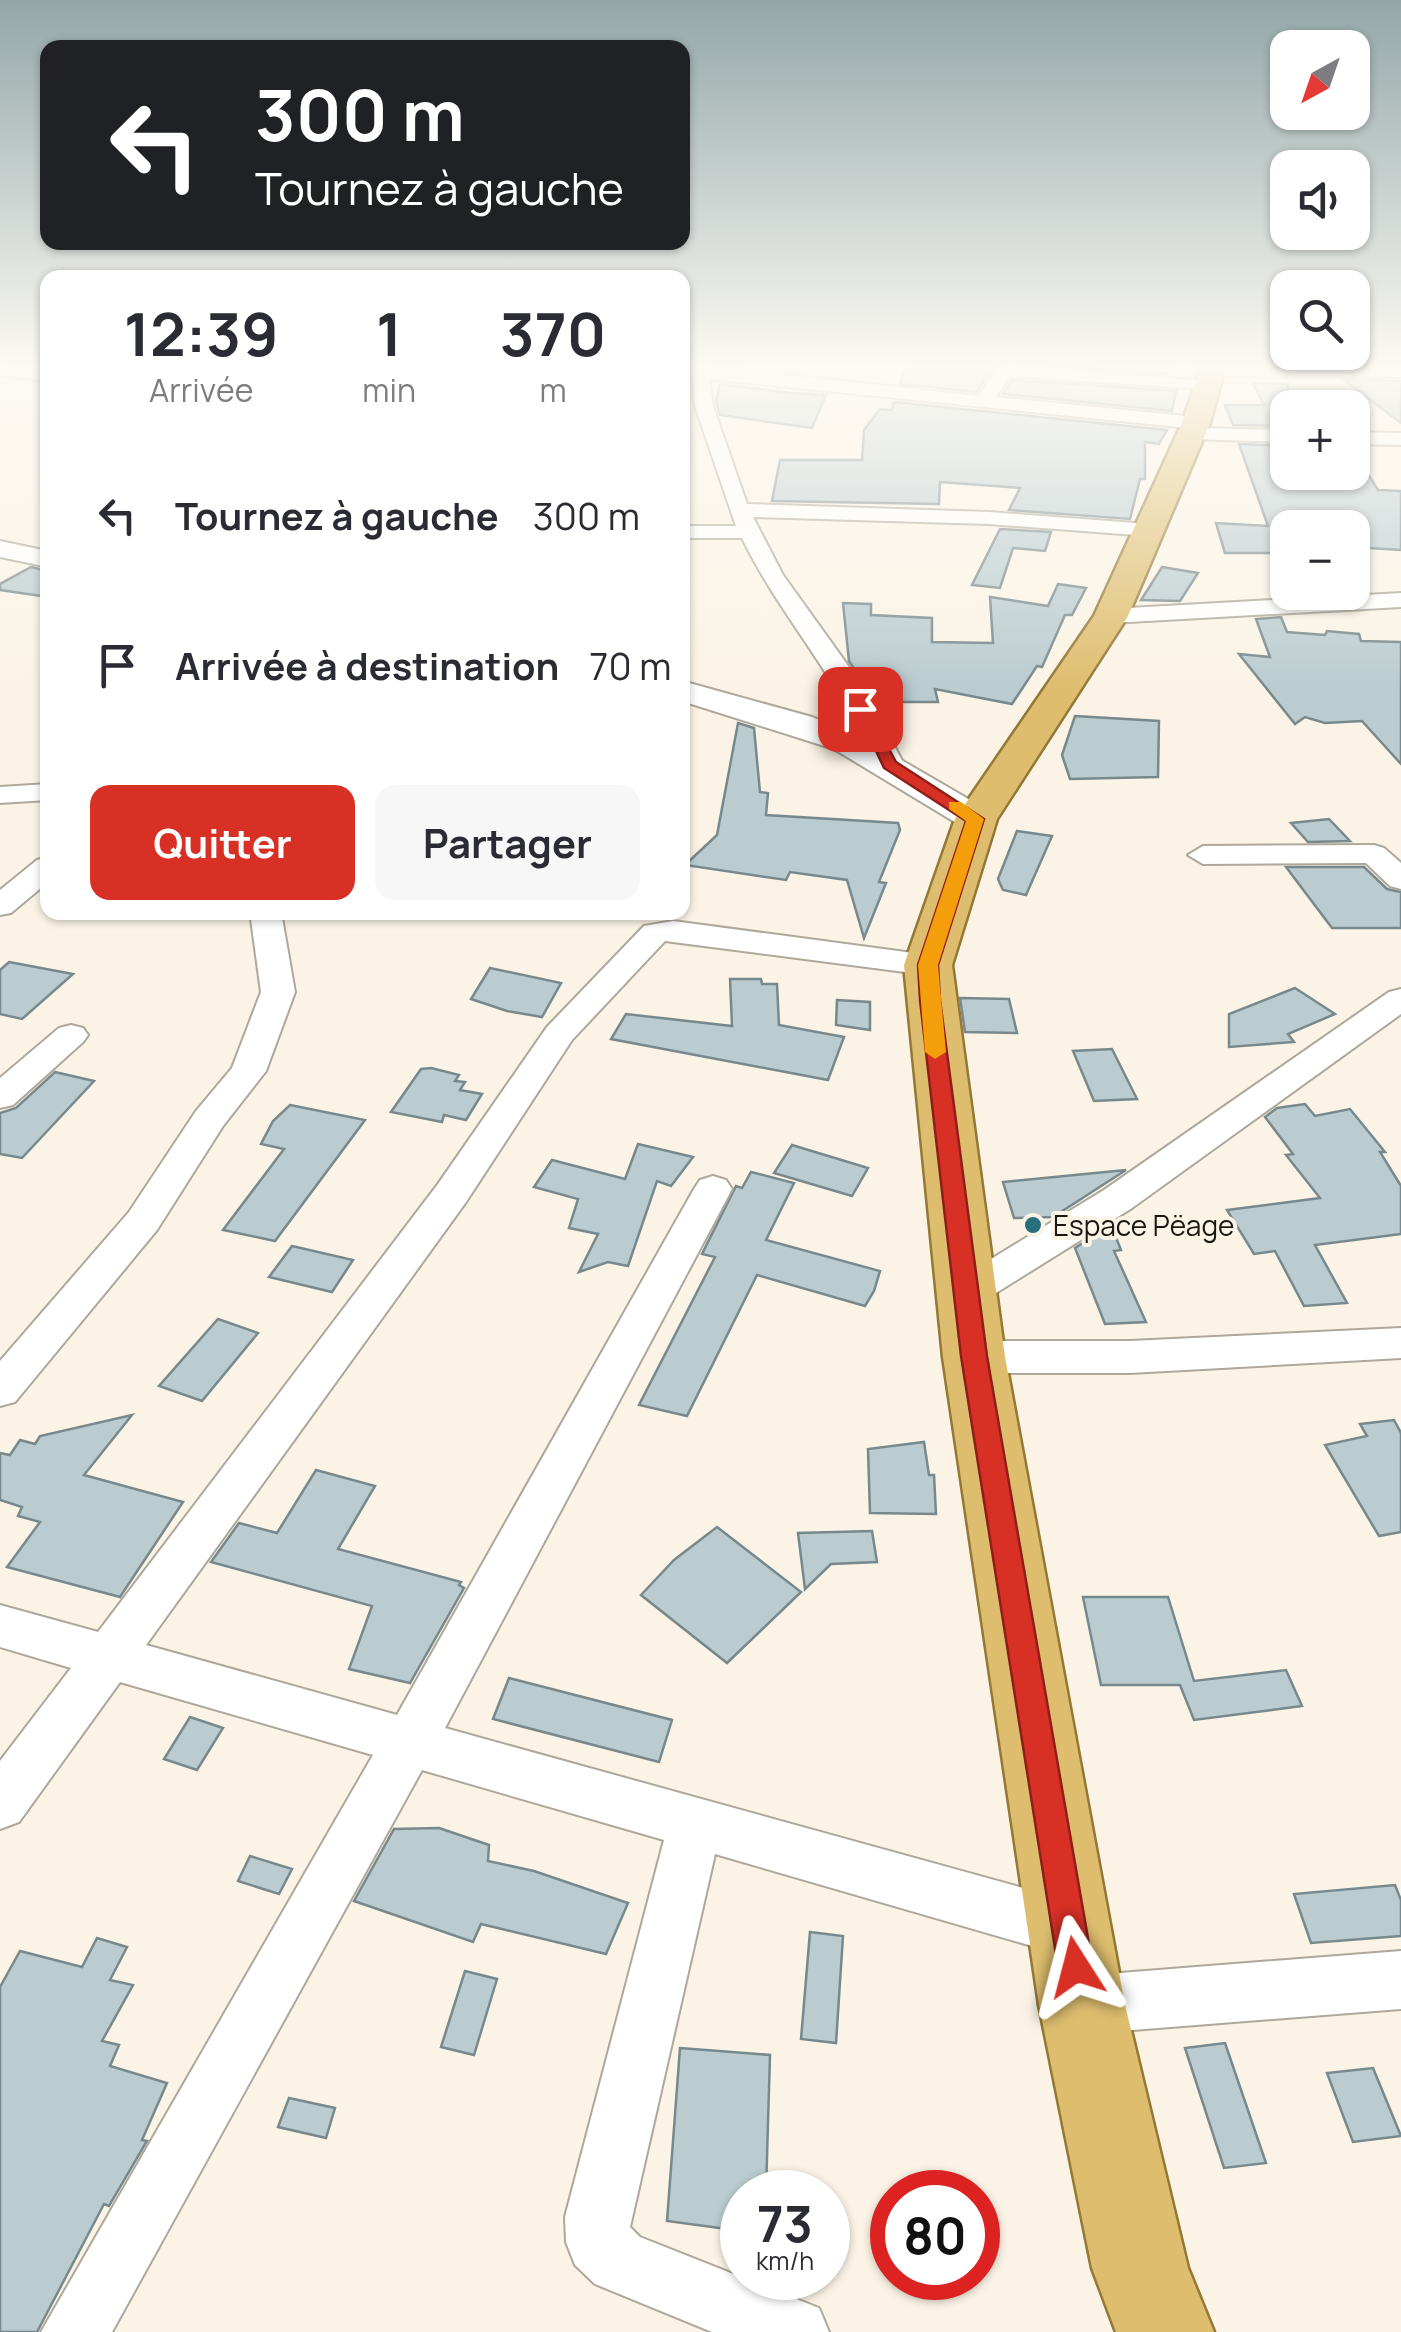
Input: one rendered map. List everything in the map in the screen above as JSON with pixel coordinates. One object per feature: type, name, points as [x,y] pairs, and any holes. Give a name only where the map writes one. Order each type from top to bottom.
[{"type":"highway","points":[[1146,2311],[1076,1967],[974,1356],[928,965],[976,819],[1111,616],[1172,473]]},
{"type":"street","points":[[723,473],[772,576],[846,682],[890,764]]},
{"type":"street","points":[[739,510],[989,518],[1149,530]]},
{"type":"street","points":[[690,532],[753,532]]},
{"type":"street","points":[[0,550],[40,558]]},
{"type":"street","points":[[1111,616],[1401,600]]},
{"type":"street","points":[[690,693],[800,724],[890,764],[976,819]]},
{"type":"street","points":[[0,795],[40,792]]},
{"type":"street","points":[[1203,856],[1374,854],[1401,880]]},
{"type":"street","points":[[0,906],[40,873]]},
{"type":"street","points":[[0,1390],[143,1221],[209,1120],[248,1071],[278,992],[266,920]]},
{"type":"street","points":[[0,1804],[452,1192],[558,1034],[655,933],[672,930],[928,965]]},
{"type":"street","points":[[966,1293],[1118,1199],[1401,1000]]},
{"type":"street","points":[[0,1097],[70,1035]]},
{"type":"street","points":[[76,2332],[409,1742],[714,1189]]},
{"type":"street","points":[[974,1356],[1130,1357],[1401,1343]]},
{"type":"street","points":[[0,1626],[695,1824],[1076,1967],[1401,1980]]},
{"type":"street","points":[[695,1824],[598,2217],[598,2242],[618,2261],[795,2332]]},
{"type":"building","points":[[777,473],[1145,473],[1130,519],[1009,510],[1020,488],[940,482],[939,504],[772,501]]},
{"type":"building","points":[[1249,473],[1270,473],[1270,490],[1370,490],[1370,477],[1378,490],[1401,491],[1401,550],[1370,548],[1370,510],[1270,510],[1270,553],[1225,553],[1216,523],[1268,526]]},
{"type":"building","points":[[1000,529],[1051,532],[1045,551],[1013,548],[1000,588],[972,585]]},
{"type":"building","points":[[31,567],[40,569],[40,596],[0,590],[0,584]]},
{"type":"building","points":[[1162,567],[1198,573],[1180,601],[1141,600]]},
{"type":"building","points":[[1058,584],[1086,588],[1072,615],[1065,615],[1042,667],[1037,666],[1012,704],[935,689],[938,702],[899,702],[893,673],[869,672],[867,688],[849,661],[843,603],[871,604],[871,615],[932,618],[932,642],[993,643],[990,597],[1048,606]]},
{"type":"building","points":[[1281,617],[1287,632],[1325,635],[1327,631],[1359,634],[1361,641],[1401,642],[1401,764],[1362,721],[1325,723],[1305,717],[1295,724],[1239,654],[1270,657],[1256,619]]},
{"type":"building","points":[[1075,716],[1159,721],[1158,777],[1070,779],[1062,755]]},
{"type":"building","points":[[738,723],[754,728],[760,792],[768,793],[766,815],[898,823],[900,830],[879,882],[886,883],[864,938],[847,880],[790,872],[786,880],[690,866],[690,860],[717,835]]},
{"type":"building","points":[[1329,819],[1350,841],[1308,842],[1291,823]]},
{"type":"building","points":[[1017,831],[1052,836],[1026,895],[1003,890],[998,879]]},
{"type":"building","points":[[1286,867],[1364,867],[1387,889],[1401,892],[1401,928],[1332,928]]},
{"type":"building","points":[[9,962],[73,974],[22,1019],[0,1014],[0,970]]},
{"type":"building","points":[[490,968],[561,983],[542,1017],[507,1011],[471,999]]},
{"type":"building","points":[[730,979],[761,979],[762,984],[777,984],[779,1025],[844,1037],[828,1080],[611,1039],[626,1014],[732,1026]]},
{"type":"building","points":[[1295,988],[1335,1014],[1288,1034],[1294,1042],[1229,1047],[1229,1014]]},
{"type":"building","points":[[960,998],[1009,999],[1017,1033],[965,1032]]},
{"type":"building","points":[[837,1000],[870,1002],[870,1030],[836,1025]]},
{"type":"building","points":[[1112,1049],[1137,1099],[1094,1101],[1073,1051]]},
{"type":"building","points":[[421,1069],[459,1075],[455,1081],[465,1082],[460,1090],[482,1094],[466,1120],[444,1115],[442,1122],[391,1112]]},
{"type":"building","points":[[55,1072],[94,1081],[22,1158],[0,1154],[0,1113],[16,1108]]},
{"type":"building","points":[[1305,1104],[1315,1116],[1350,1109],[1385,1152],[1380,1152],[1401,1186],[1401,1234],[1315,1245],[1347,1303],[1304,1306],[1275,1251],[1254,1254],[1227,1210],[1320,1198],[1286,1155],[1293,1154],[1265,1117],[1277,1108]]},
{"type":"building","points":[[290,1105],[365,1120],[275,1241],[223,1230],[284,1149],[261,1144],[273,1121]]},
{"type":"building","points":[[638,1144],[693,1157],[671,1186],[657,1181],[628,1266],[608,1262],[579,1272],[598,1234],[569,1228],[578,1199],[534,1187],[552,1160],[625,1179]]},
{"type":"building","points":[[792,1145],[868,1168],[852,1196],[774,1173]]},
{"type":"building","points":[[1126,1170],[1053,1217],[1014,1218],[1003,1182]]},
{"type":"building","points":[[751,1172],[794,1183],[766,1240],[880,1271],[874,1291],[865,1306],[757,1275],[687,1416],[639,1405],[715,1257],[702,1254],[736,1186],[742,1188]]},
{"type":"building","points":[[1111,1225],[1121,1250],[1114,1251],[1146,1322],[1105,1324],[1075,1248]]},
{"type":"building","points":[[292,1246],[353,1260],[332,1292],[269,1277]]},
{"type":"building","points":[[218,1319],[258,1333],[202,1401],[159,1386]]},
{"type":"building","points":[[132,1415],[84,1475],[183,1502],[120,1597],[7,1567],[40,1522],[18,1516],[22,1507],[0,1500],[0,1453],[10,1455],[20,1440],[35,1444],[40,1436]]},
{"type":"building","points":[[1394,1420],[1401,1433],[1401,1532],[1379,1536],[1325,1445],[1367,1436],[1360,1424]]},
{"type":"building","points":[[924,1442],[929,1475],[934,1475],[936,1514],[870,1513],[868,1449]]},
{"type":"building","points":[[316,1470],[375,1486],[338,1549],[461,1582],[459,1585],[464,1588],[410,1683],[349,1669],[372,1606],[211,1562],[239,1523],[277,1533]]},
{"type":"building","points":[[717,1527],[801,1592],[727,1663],[641,1595],[674,1560]]},
{"type":"building","points":[[872,1531],[877,1562],[831,1564],[805,1589],[798,1533]]},
{"type":"building","points":[[1083,1597],[1168,1597],[1194,1681],[1286,1670],[1302,1706],[1194,1720],[1180,1685],[1101,1685]]},
{"type":"building","points":[[509,1678],[672,1720],[659,1762],[493,1719]]},
{"type":"building","points":[[190,1717],[223,1728],[197,1770],[164,1759]]},
{"type":"building","points":[[439,1828],[489,1845],[488,1861],[534,1871],[628,1903],[606,1954],[481,1924],[473,1942],[354,1901],[394,1829]]},
{"type":"building","points":[[250,1856],[292,1869],[279,1894],[238,1881]]},
{"type":"building","points":[[1395,1885],[1401,1900],[1401,1936],[1311,1943],[1294,1894]]},
{"type":"building","points":[[810,1932],[843,1936],[836,2043],[801,2039]]},
{"type":"building","points":[[97,1938],[127,1947],[110,1980],[133,1985],[102,2041],[119,2045],[110,2066],[167,2083],[142,2140],[147,2141],[109,2206],[104,2204],[37,2332],[0,2332],[0,1987],[20,1951],[82,1967]]},
{"type":"building","points":[[465,1971],[497,1979],[474,2055],[441,2047]]},
{"type":"building","points":[[1225,2043],[1266,2163],[1224,2168],[1185,2048]]},
{"type":"building","points":[[680,2048],[770,2055],[767,2170],[720,2170],[720,2228],[667,2221]]},
{"type":"building","points":[[1373,2068],[1401,2136],[1353,2142],[1327,2073]]},
{"type":"building","points":[[289,2098],[335,2108],[326,2138],[278,2127]]},
{"type":"slow traffic","points":[[935,1052],[928,965],[976,819],[955,806]]},
{"type":"place","name":"Espace Pëage","points":[[1033,1225]]},
{"type":"route","points":[[860,709],[890,764],[976,819],[928,965],[930,1000],[974,1356],[1076,1967]]}]
